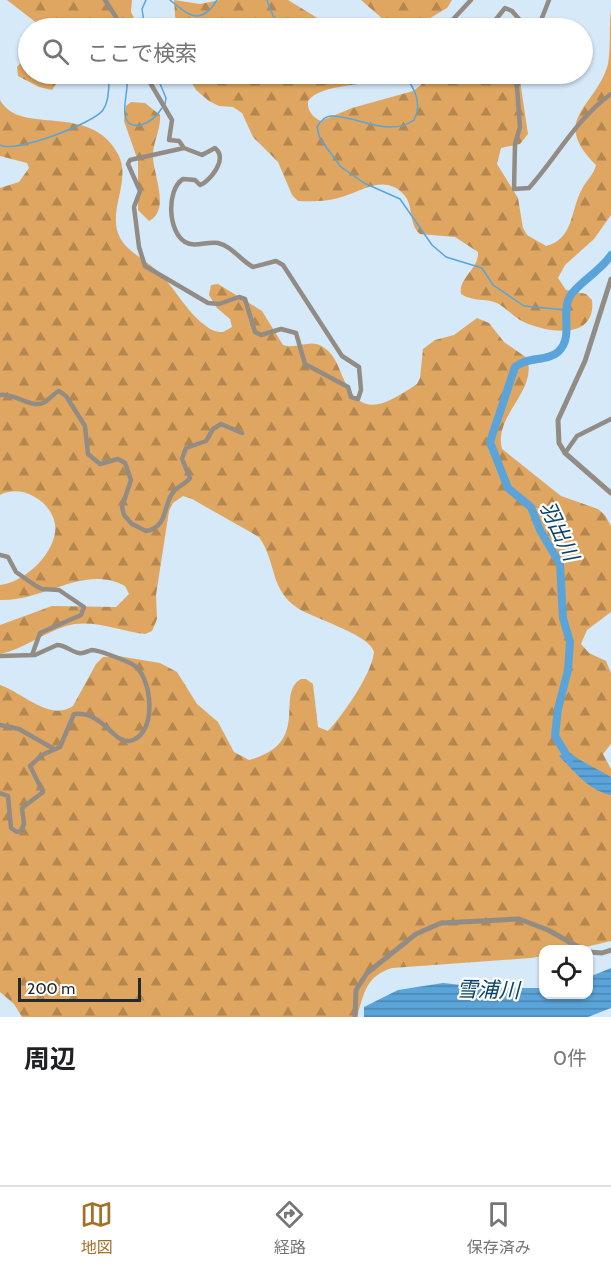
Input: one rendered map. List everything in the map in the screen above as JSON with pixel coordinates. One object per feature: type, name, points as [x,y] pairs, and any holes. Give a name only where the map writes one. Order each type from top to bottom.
[{"type":"street","points":[[105,0],[117,18]]},
{"type":"street","points":[[454,18],[471,0]]},
{"type":"street","points":[[542,18],[549,0]]},
{"type":"street","points":[[497,18],[505,8],[512,11],[518,18]]},
{"type":"street","points":[[151,84],[172,120],[169,140],[178,141],[184,148],[202,155],[215,148],[220,158],[219,164],[204,183],[200,185],[195,180],[183,178],[175,187],[172,221],[179,237],[189,244],[220,243],[253,267],[276,261],[283,265],[342,356],[359,366],[361,390],[358,399],[351,397],[348,387],[305,364],[296,333],[290,329],[281,329],[261,335],[255,332],[245,299],[239,297],[219,304],[208,303],[145,266],[139,247],[134,207],[140,191],[128,164],[130,160],[184,148]]},
{"type":"street","points":[[517,84],[520,127],[515,144],[513,187],[517,190],[529,188],[594,109],[611,94]]},
{"type":"street","points":[[611,279],[585,362],[560,410],[558,431],[565,453],[611,493]]},
{"type":"street","points":[[0,395],[13,396],[35,404],[41,404],[59,391],[66,396],[85,426],[88,454],[100,464],[118,459],[125,463],[131,480],[122,507],[124,515],[132,524],[146,531],[152,530],[162,521],[175,490],[190,478],[183,464],[186,448],[206,441],[216,426],[221,424],[242,432]]},
{"type":"street","points":[[565,453],[577,436],[611,419]]},
{"type":"street","points":[[0,555],[8,557],[16,572],[36,586],[42,589],[59,590],[84,607],[81,615],[40,633],[32,655]]},
{"type":"street","points":[[0,656],[43,653],[57,645],[76,653],[97,651],[127,661],[138,668],[150,704],[148,723],[143,733],[133,741],[120,740],[103,721],[84,713],[72,716],[65,740],[30,766],[43,792],[22,808],[24,824],[21,831],[17,832],[11,828],[8,796],[0,793]]},
{"type":"street","points":[[0,725],[19,729],[54,749]]},
{"type":"street","points":[[355,1017],[356,990],[368,974],[417,934],[441,923],[519,919],[548,930],[575,945]]},
{"type":"street","points":[[593,952],[602,953],[611,950]]},
{"type":"green space","points":[[7,0],[132,0],[131,12],[134,18],[30,18]]},
{"type":"green space","points":[[174,0],[200,4],[220,0],[288,0],[317,18],[175,18]]},
{"type":"green space","points":[[361,0],[452,0],[447,8],[430,18],[382,18]]},
{"type":"green space","points":[[611,9],[611,215],[594,239],[565,265],[558,278],[566,290],[586,294],[592,300],[591,313],[586,323],[567,331],[530,325],[497,303],[461,294],[463,283],[475,263],[478,252],[455,237],[420,234],[414,225],[408,201],[398,189],[383,184],[328,200],[298,201],[292,195],[278,162],[253,137],[242,113],[233,107],[219,106],[209,101],[193,84],[357,84],[323,91],[308,101],[308,108],[313,116],[321,121],[352,108],[413,91],[421,84],[520,84],[528,134],[520,144],[501,148],[497,164],[518,198],[523,228],[527,235],[546,246],[562,237],[567,231],[578,197],[596,165],[576,136],[576,124],[580,113],[602,79],[608,64]]},
{"type":"green space","points":[[33,84],[56,84],[52,90]]},
{"type":"green space","points":[[0,100],[10,111],[23,117],[74,123],[91,128],[106,138],[118,154],[121,163],[122,182],[116,221],[119,236],[127,247],[154,268],[192,313],[212,330],[223,332],[232,327],[230,319],[217,308],[209,295],[211,285],[218,284],[262,311],[283,345],[313,344],[326,349],[334,359],[348,388],[356,398],[364,403],[373,405],[383,403],[417,384],[420,378],[423,349],[435,340],[454,335],[477,318],[489,323],[504,342],[527,358],[529,370],[526,382],[504,425],[501,437],[502,449],[561,496],[598,509],[605,515],[611,526],[611,612],[587,630],[581,644],[589,653],[606,661],[611,673],[611,744],[603,754],[611,769],[611,941],[593,945],[539,945],[539,957],[531,958],[392,968],[383,971],[371,981],[364,993],[357,1017],[22,1017],[14,1004],[0,992],[0,685],[46,708],[64,710],[73,706],[96,664],[103,657],[118,656],[160,663],[177,672],[197,704],[218,722],[234,752],[249,760],[269,752],[280,742],[289,719],[290,696],[294,686],[301,679],[306,679],[313,684],[318,727],[328,731],[349,705],[363,682],[374,652],[363,640],[353,634],[299,609],[289,601],[278,584],[265,546],[259,537],[183,496],[173,503],[169,511],[156,595],[157,619],[152,631],[145,634],[95,624],[76,624],[58,629],[0,654],[0,625],[52,606],[116,607],[129,594],[125,586],[109,580],[94,579],[79,581],[32,596],[0,600],[0,585],[27,574],[48,551],[55,533],[55,523],[45,505],[29,494],[9,492],[0,495],[0,188],[19,182],[29,168],[27,163],[0,156]]},
{"type":"green space","points":[[131,102],[145,103],[160,115],[153,160],[160,199],[156,216],[149,221],[138,210],[138,161],[124,121],[126,106]]},
{"type":"water","points":[[568,751],[611,777],[611,795],[589,785],[576,774],[559,756]]},
{"type":"water","name":"雪浦川","points":[[611,968],[611,1008],[588,1017],[364,1017],[364,1007],[398,990],[443,983],[488,988],[539,988],[539,999],[593,999],[593,975]]},
{"type":"waterway","points":[[143,18],[142,9],[146,0]]},
{"type":"waterway","points":[[170,0],[195,16],[206,13],[217,0]]},
{"type":"waterway","points":[[267,0],[276,18]]},
{"type":"waterway","points":[[0,145],[8,147],[21,145],[53,136],[97,116],[107,102],[109,84]]},
{"type":"waterway","points":[[127,84],[125,117],[128,122],[133,125],[145,124],[162,108]]},
{"type":"waterway","points":[[160,84],[166,98],[165,104]]},
{"type":"waterway","points":[[410,84],[418,108],[414,120],[404,125],[384,127],[329,116],[317,127],[320,139],[341,167],[364,183],[400,199],[432,245],[446,257],[482,268],[493,285],[524,306],[566,310]]},
{"type":"waterway","name":"羽出川","points":[[569,759],[555,736],[558,709],[568,670],[570,642],[563,618],[560,564],[540,530],[531,507],[508,488],[490,442],[515,367],[526,361],[548,357],[558,352],[565,340],[569,298],[611,255]]}]
